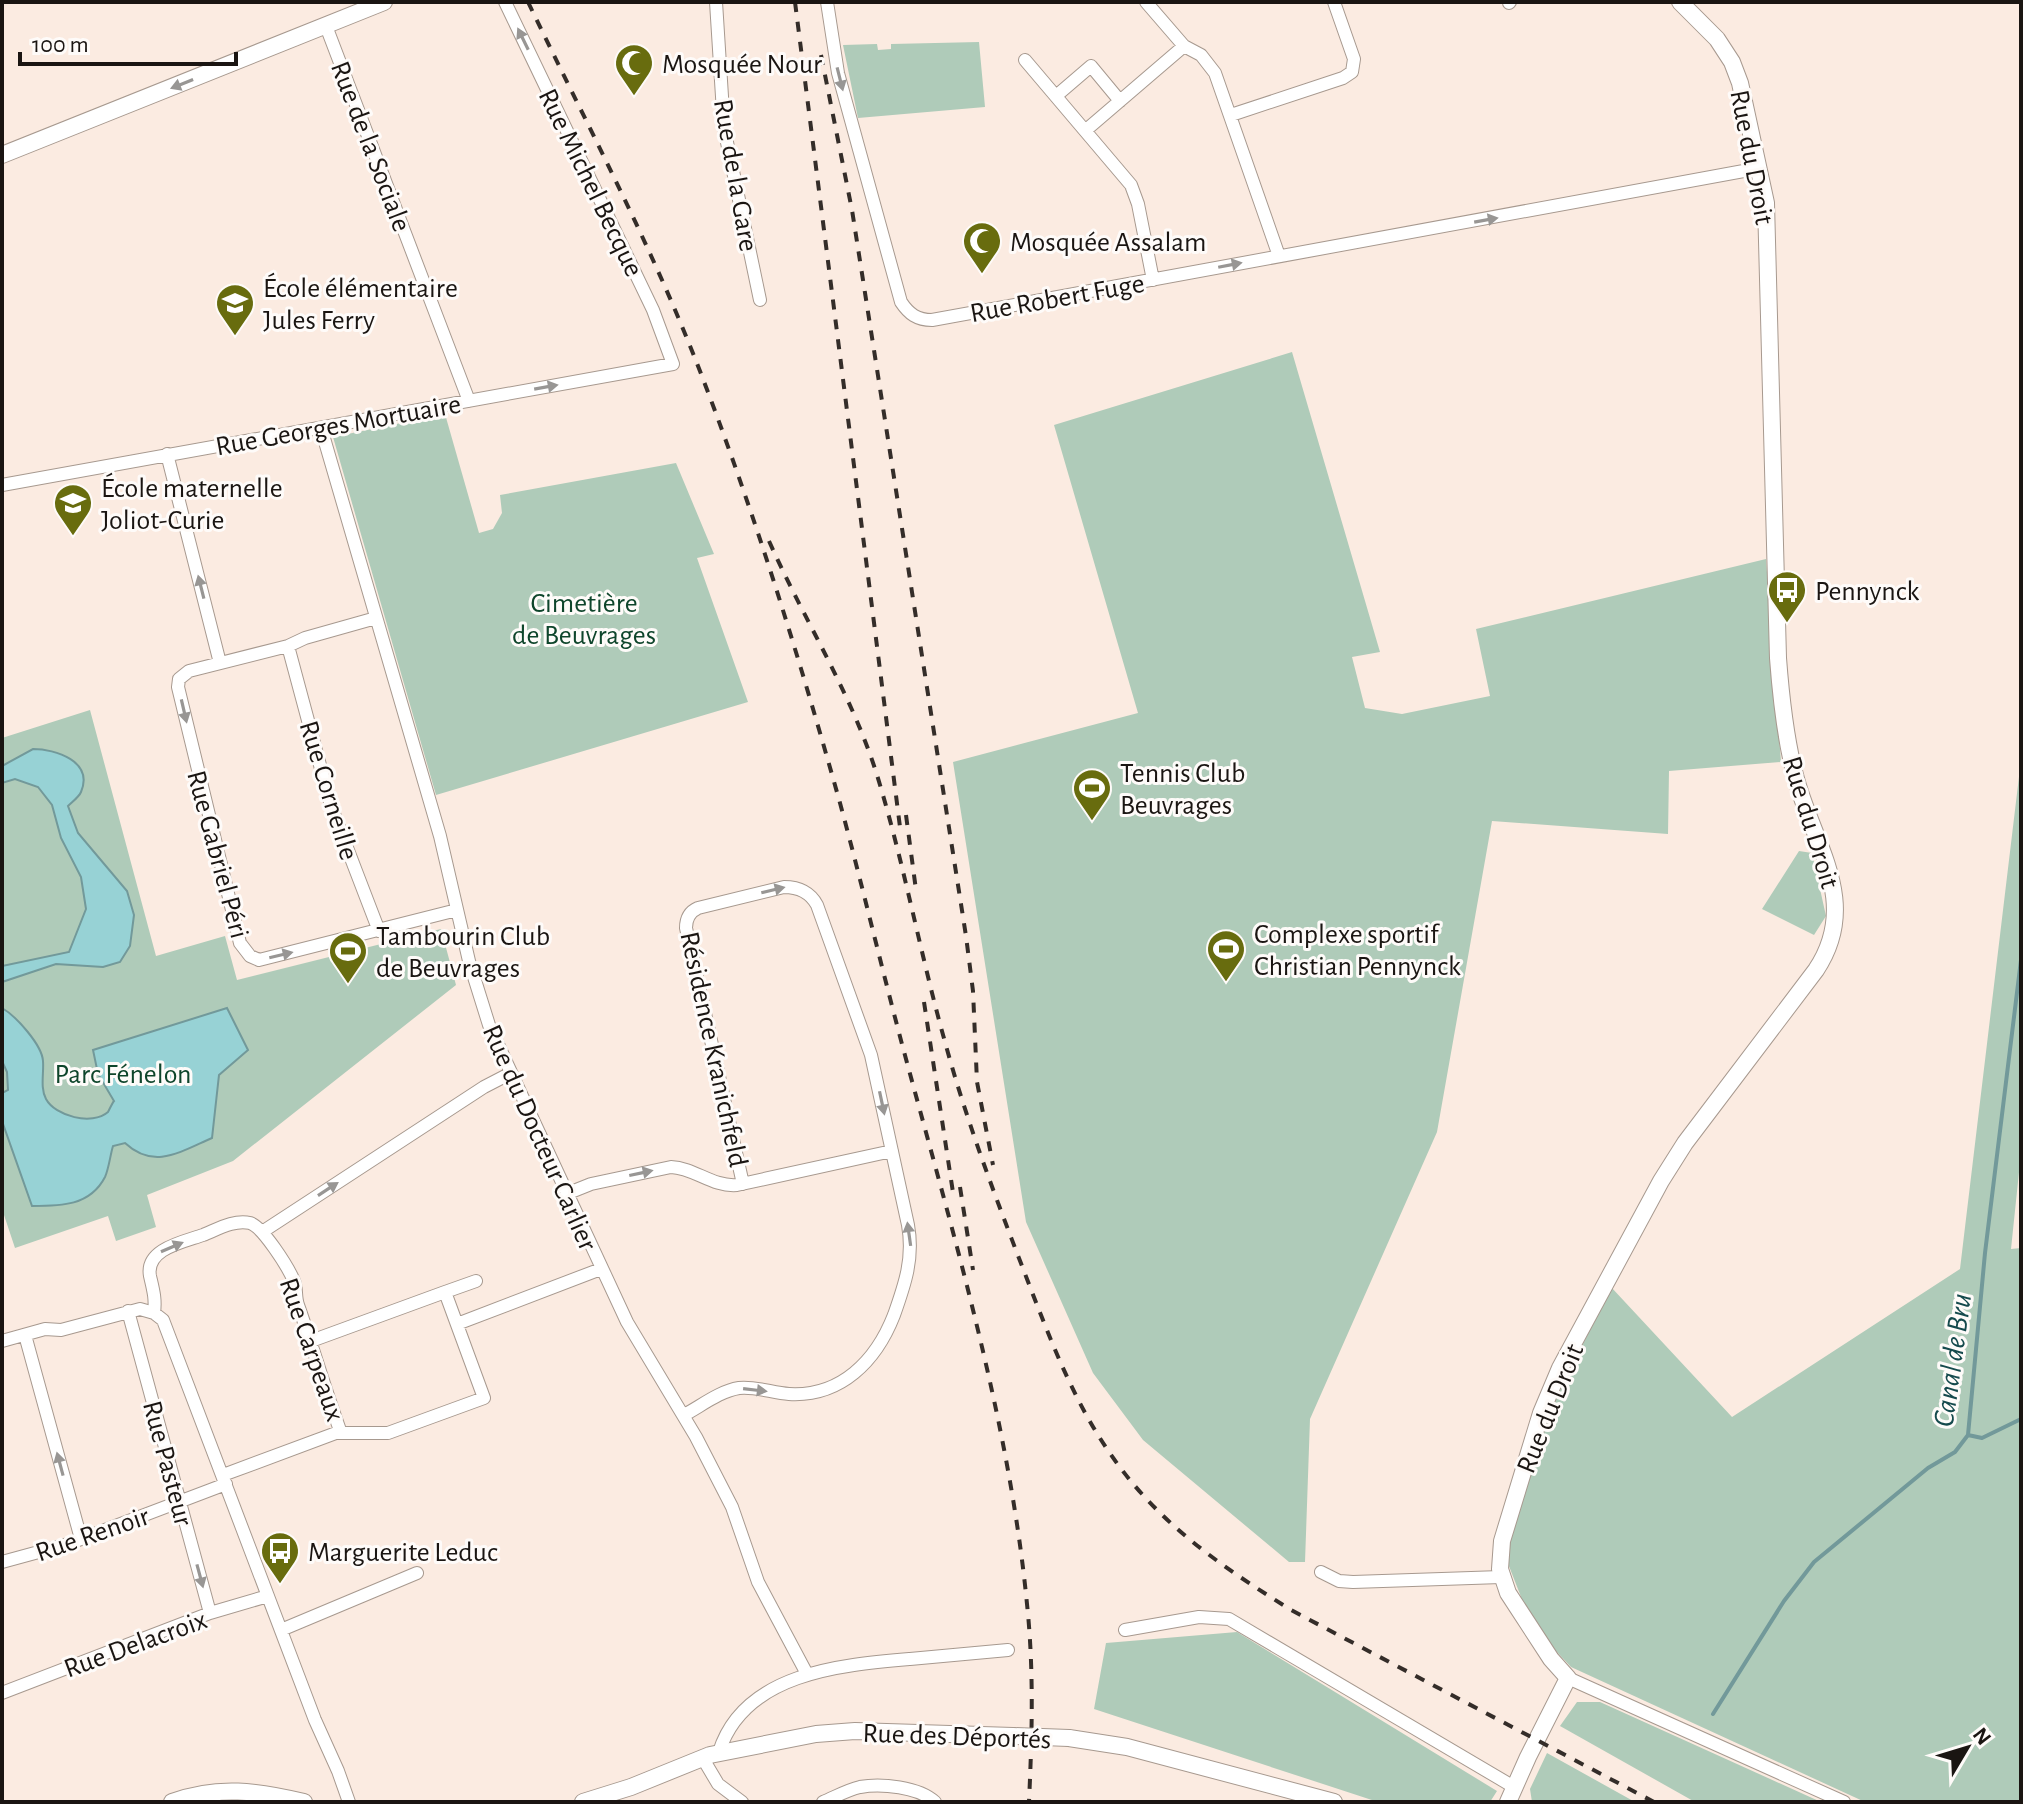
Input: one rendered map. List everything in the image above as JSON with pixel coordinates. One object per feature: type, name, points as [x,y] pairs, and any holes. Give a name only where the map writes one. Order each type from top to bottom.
[{"type":"street","points":[[2,155],[384,2]]},
{"type":"street","name":"Rue Michel Becque","points":[[505,2],[653,310],[673,364]]},
{"type":"street","name":"Rue de la Gare","points":[[716,2],[724,128],[760,300]]},
{"type":"street","name":"Rue Robert Fuge","points":[[827,2],[835,62],[901,302],[920,319],[932,320],[1760,168]]},
{"type":"street","points":[[1146,2],[1184,46],[1201,55],[1215,73],[1279,256]]},
{"type":"street","points":[[1231,115],[1343,78],[1352,72],[1354,59],[1334,2]]},
{"type":"street","name":"Rue du Droit","points":[[1501,1577],[1499,1556],[1502,1541],[1537,1424],[1560,1368],[1661,1181],[1685,1143],[1816,970],[1828,949],[1835,925],[1832,878],[1797,786],[1782,705],[1778,658],[1768,218],[1760,168],[1732,62],[1717,39],[1680,2]]},
{"type":"street","name":"Rue de la Sociale","points":[[326,26],[469,401]]},
{"type":"street","points":[[1086,130],[1184,46]]},
{"type":"street","points":[[1025,60],[1134,191],[1153,280]]},
{"type":"street","points":[[1056,96],[1091,66],[1120,101]]},
{"type":"street","name":"Rue Georges Mortuaire","points":[[2,485],[673,364]]},
{"type":"street","name":"Rue du Docteur Carlier","points":[[321,428],[440,836],[478,992],[511,1073],[601,1269],[630,1329],[684,1415],[732,1507],[762,1590],[807,1674]]},
{"type":"street","points":[[167,454],[220,663],[288,646],[305,638],[376,618]]},
{"type":"street","name":"Rue Corneille","points":[[288,646],[331,806],[379,931]]},
{"type":"street","name":"Rue Gabriel Péri","points":[[220,663],[185,673],[179,679],[178,687],[242,947],[250,956],[259,960],[457,910]]},
{"type":"street","name":"Résidence Kranichfeld","points":[[784,887],[803,891],[817,905],[863,1030],[892,1151],[743,1184],[686,928],[687,919],[698,908],[784,887]]},
{"type":"street","points":[[154,1313],[149,1272],[153,1259],[161,1252],[237,1223],[254,1225],[262,1232],[484,1087],[511,1073]]},
{"type":"street","points":[[684,1415],[734,1389],[794,1394],[825,1390],[849,1378],[870,1359],[889,1328],[905,1286],[910,1262],[910,1236],[892,1151]]},
{"type":"street","points":[[566,1194],[591,1184],[671,1167],[684,1168],[719,1185],[743,1184]]},
{"type":"street","name":"Rue Carpeaux","points":[[262,1232],[294,1281],[296,1298],[320,1378],[341,1433],[388,1433],[484,1398],[457,1324]]},
{"type":"street","points":[[445,1292],[457,1324],[601,1269]]},
{"type":"street","points":[[311,1341],[476,1281]]},
{"type":"street","points":[[2,1341],[45,1329],[61,1330],[140,1309],[154,1313],[163,1320],[349,1802]]},
{"type":"street","name":"Rue Pasteur","points":[[128,1311],[210,1613]]},
{"type":"street","points":[[25,1335],[81,1539]]},
{"type":"street","name":"Rue Renoir","points":[[2,1562],[81,1539],[341,1433]]},
{"type":"street","points":[[1321,1572],[1339,1581],[1353,1582],[1501,1577],[1551,1659],[1568,1678],[1844,1802]]},
{"type":"street","points":[[281,1630],[417,1573]]},
{"type":"street","name":"Rue Delacroix","points":[[2,1693],[210,1613],[268,1596]]},
{"type":"street","points":[[1125,1630],[1199,1617],[1229,1619],[1512,1797],[1568,1678]]},
{"type":"street","points":[[719,1752],[727,1730],[741,1714],[772,1690],[807,1674],[826,1668],[872,1662],[1008,1650]]},
{"type":"street","name":"Rue des Déportés","points":[[583,1802],[631,1787],[719,1752],[842,1732],[1069,1738],[1127,1747],[1334,1802]]},
{"type":"street","points":[[702,1757],[718,1784],[742,1802]]},
{"type":"street","points":[[823,1802],[853,1789],[870,1786],[915,1791],[935,1802]]},
{"type":"street","points":[[172,1802],[198,1794],[228,1796],[261,1792],[304,1802]]},
{"type":"green space","points":[[979,42],[985,107],[858,118],[843,45],[877,44],[878,50],[891,49],[891,44]]},
{"type":"green space","name":"Complexe sportif Christian Pennynck","points":[[1292,352],[1380,652],[1352,657],[1365,708],[1402,714],[1490,696],[1476,629],[1766,559],[1781,762],[1669,771],[1668,834],[1492,821],[1437,1132],[1310,1419],[1305,1562],[1289,1562],[1143,1440],[1093,1373],[1026,1222],[953,762],[1138,713],[1054,425]]},
{"type":"green space","name":"Cimetière de Beuvrages","points":[[445,414],[479,533],[493,529],[502,513],[500,495],[676,463],[714,554],[697,558],[748,702],[436,795],[333,437]]},
{"type":"green space","name":"Parc Fénelon","points":[[90,710],[156,956],[225,936],[237,980],[441,929],[456,985],[233,1161],[147,1195],[156,1227],[116,1241],[108,1216],[15,1248],[2,1209],[2,738]]},
{"type":"green space","points":[[2021,760],[2021,1153],[2011,1249],[2021,1248],[2021,1802],[1865,1802],[1571,1667],[1555,1650],[1523,1602],[1507,1561],[1511,1532],[1544,1423],[1611,1287],[1732,1417],[1960,1269]]},
{"type":"green space","points":[[1799,851],[1812,853],[1826,916],[1814,935],[1762,909]]},
{"type":"green space","points":[[1237,1632],[1497,1791],[1490,1802],[1378,1802],[1094,1709],[1106,1643]]},
{"type":"green space","points":[[1577,1702],[1600,1702],[1821,1802],[1695,1802],[1560,1726]]},
{"type":"green space","points":[[1547,1753],[1635,1802],[1532,1802],[1530,1789]]},
{"type":"water","points":[[33,749],[61,754],[82,772],[84,781],[81,792],[68,806],[78,833],[127,891],[134,915],[130,946],[120,962],[103,967],[56,964],[2,982],[2,966],[69,952],[86,909],[81,877],[61,838],[52,805],[38,787],[15,779],[2,783],[2,766]]},
{"type":"water","points":[[2,1008],[21,1024],[42,1054],[46,1099],[57,1110],[84,1119],[108,1112],[114,1101],[98,1074],[93,1050],[227,1008],[248,1050],[219,1075],[212,1138],[178,1153],[157,1157],[146,1156],[125,1143],[113,1146],[105,1177],[91,1194],[74,1202],[32,1206],[2,1121],[2,1093],[8,1090],[7,1072],[2,1061]]},
{"type":"waterway","name":"Canal de Bru","points":[[1713,1714],[1784,1601],[1814,1562],[1928,1468],[1955,1452],[1968,1435],[1985,1253],[2021,960]]},
{"type":"waterway","points":[[1968,1435],[1982,1438],[2021,1419]]},
{"type":"railway","points":[[528,2],[642,236],[703,379],[776,590],[840,803],[961,1261],[1007,1466],[1019,1535],[1031,1654],[1029,1802]]},
{"type":"railway","points":[[795,2],[900,827]]},
{"type":"railway","points":[[821,55],[852,210],[966,936],[973,991],[977,1082],[993,1165]]},
{"type":"railway","points":[[769,541],[841,685],[866,744],[896,841],[945,1042],[973,1132],[1050,1337],[1074,1392],[1104,1445],[1142,1494],[1176,1528],[1212,1557],[1291,1610],[1654,1802]]},
{"type":"railway","points":[[906,815],[916,890]]},
{"type":"railway","points":[[924,1002],[954,1199]]},
{"type":"railway","points":[[960,1187],[973,1270]]},
{"type":"place","name":"Mosquée Nour","points":[[634,97]]},
{"type":"place","name":"Mosquée Assalam","points":[[982,275]]},
{"type":"place","name":"École élémentaire Jules Ferry","points":[[235,337]]},
{"type":"place","name":"École maternelle Joliot-Curie","points":[[73,537]]},
{"type":"place","name":"Pennynck","points":[[1787,624]]},
{"type":"place","name":"Tennis Club Beuvrages","points":[[1092,822]]},
{"type":"place","name":"Complexe sportif Christian Pennynck","points":[[1226,983]]},
{"type":"place","name":"Tambourin Club de Beuvrages","points":[[348,985]]},
{"type":"place","name":"Marguerite Leduc","points":[[280,1585]]}]
